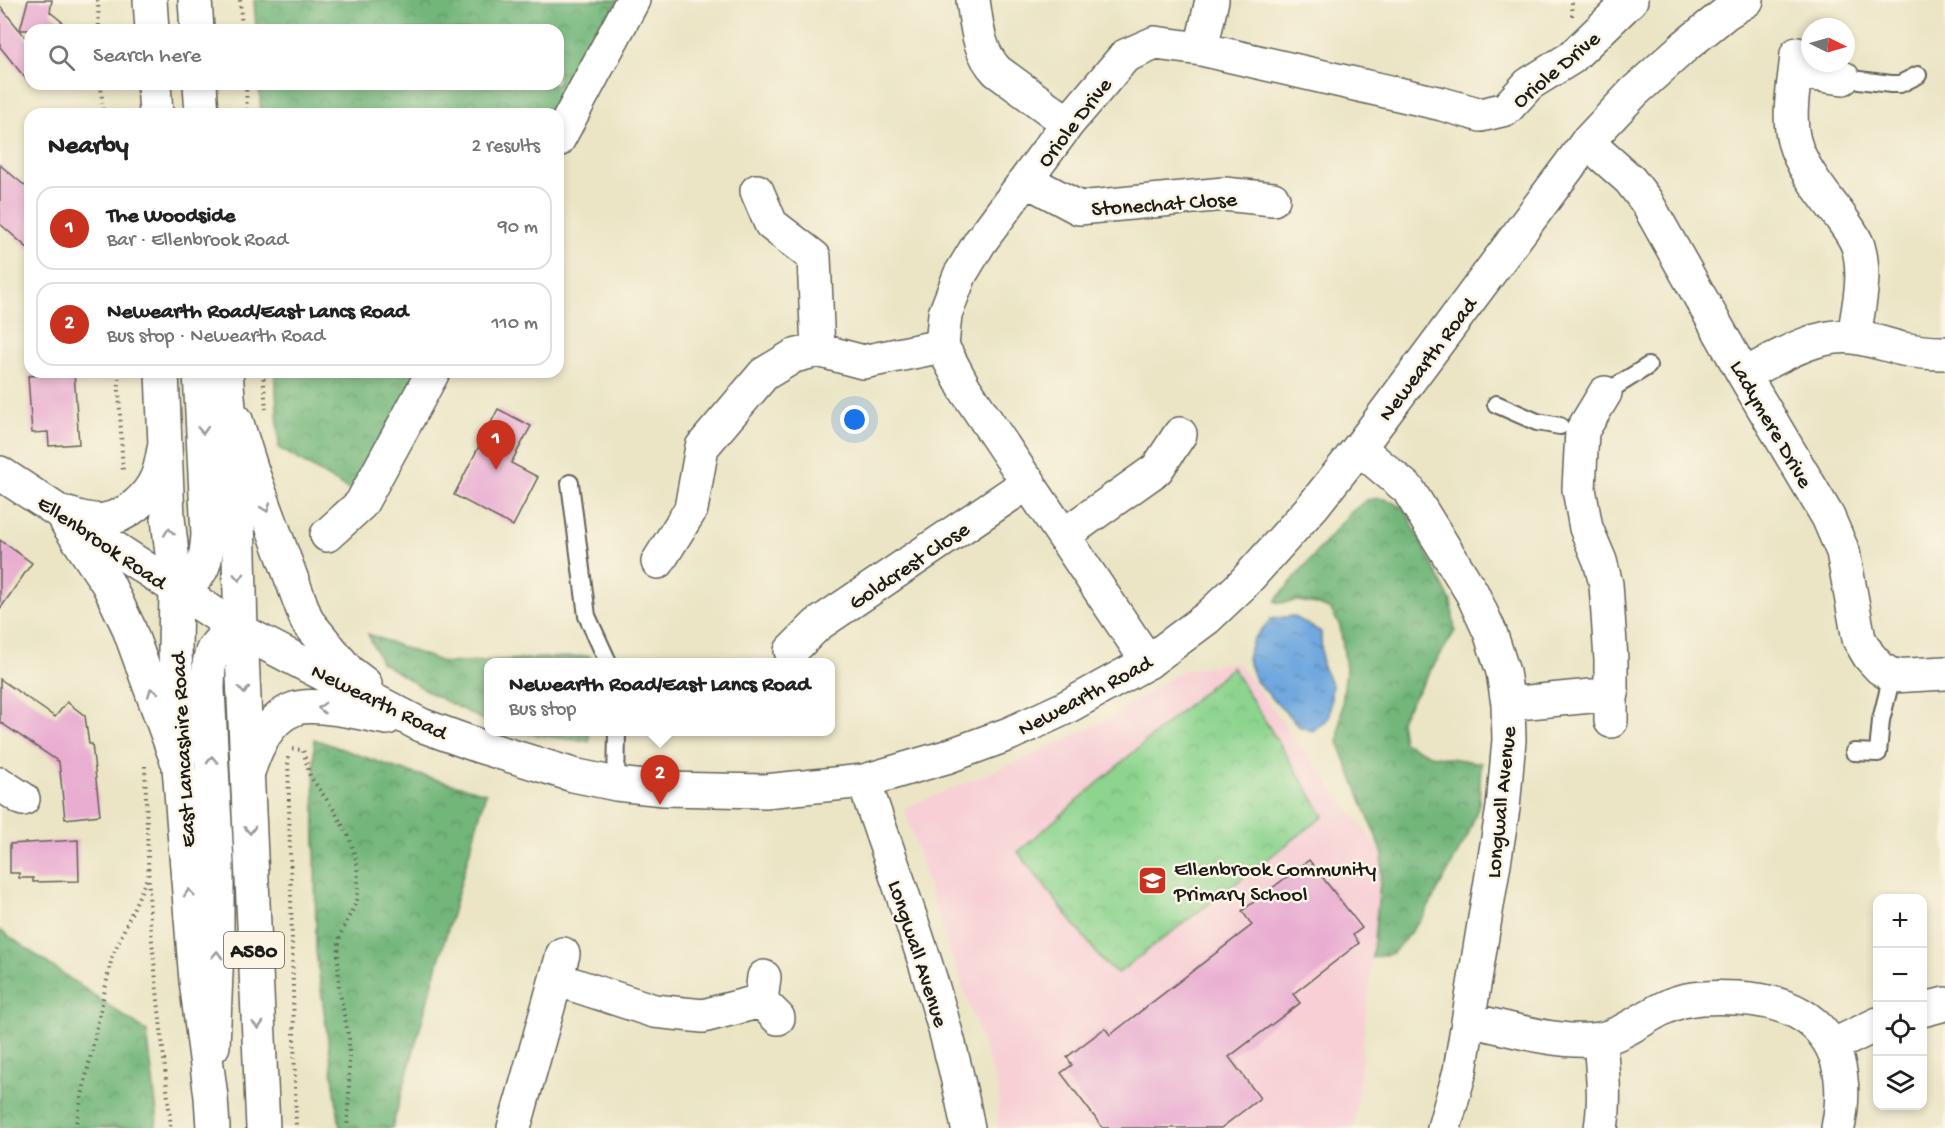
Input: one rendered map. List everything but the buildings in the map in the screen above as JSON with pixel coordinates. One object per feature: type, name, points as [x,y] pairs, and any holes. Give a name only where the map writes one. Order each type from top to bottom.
[{"type":"main road","points":[[150,0],[152,24]]},
{"type":"main road","points":[[195,0],[196,24]]},
{"type":"main road","points":[[564,129],[633,0]]},
{"type":"main road","points":[[972,0],[982,50],[988,62],[1068,123]]},
{"type":"main road","points":[[1201,49],[1212,0]]},
{"type":"main road","name":"Oriole Drive","points":[[942,346],[945,315],[960,275],[980,242],[1068,123],[1125,56],[1155,43],[1201,49],[1481,115],[1506,109],[1529,84],[1571,58],[1631,0]]},
{"type":"main road","name":"Newearth Road","points":[[176,590],[241,631],[421,724],[479,746],[573,774],[616,784],[664,789],[765,791],[864,781],[946,757],[1009,734],[1063,709],[1148,662],[1207,618],[1242,585],[1313,506],[1359,448],[1587,142],[1634,92],[1685,46],[1726,13],[1747,0]]},
{"type":"main road","points":[[1843,78],[1797,63],[1791,121],[1797,150],[1809,174],[1851,232],[1858,246],[1862,268],[1861,293],[1854,337]]},
{"type":"main road","points":[[154,90],[156,108]]},
{"type":"main road","points":[[200,90],[202,108]]},
{"type":"main road","name":"Ladymere Drive","points":[[1587,142],[1630,180],[1646,201],[1744,375],[1828,517],[1843,552],[1859,639],[1869,656],[1880,668],[1892,676]]},
{"type":"main road","name":"Stonechat Close","points":[[1026,180],[1079,207],[1224,194],[1273,199]]},
{"type":"main road","points":[[757,191],[771,224],[814,257],[818,350]]},
{"type":"main road","points":[[1744,375],[1795,348],[1836,337],[1854,337],[1906,350],[1945,353]]},
{"type":"main road","points":[[658,561],[691,509],[702,447],[764,374],[794,356],[818,350],[863,362],[942,346],[965,388],[1148,662]]},
{"type":"main road","name":"East Lancashire Road","points":[[162,378],[168,518],[176,590],[175,649],[179,767],[196,981],[212,1112]]},
{"type":"main road","points":[[176,590],[194,580],[206,562],[208,535],[200,378]]},
{"type":"main road","points":[[327,535],[361,504],[430,378]]},
{"type":"main road","points":[[227,382],[254,474],[307,621],[348,671],[421,724]]},
{"type":"main road","name":"A580","points":[[227,382],[238,517],[263,1128]]},
{"type":"main road","points":[[1509,704],[1611,707],[1609,605],[1606,584],[1600,561],[1586,528],[1571,428],[1605,393]]},
{"type":"main road","points":[[1064,535],[1157,469],[1180,434]]},
{"type":"main road","name":"Longwall Avenue","points":[[1359,448],[1408,489],[1472,593],[1490,632],[1503,672],[1509,704],[1509,740],[1503,808],[1460,1071],[1444,1128]]},
{"type":"main road","points":[[60,512],[87,519],[104,520],[137,505],[154,484],[164,449]]},
{"type":"main road","name":"Ellenbrook Road","points":[[0,473],[176,590]]},
{"type":"main road","name":"Goldcrest Close","points":[[791,651],[817,625],[1029,482]]},
{"type":"main road","points":[[60,512],[108,584],[128,626],[179,767]]},
{"type":"main road","points":[[212,1112],[218,948],[209,664],[212,648],[224,636],[241,631]]},
{"type":"main road","points":[[1892,676],[1945,673]]},
{"type":"main road","points":[[248,772],[255,751],[265,733],[294,709],[336,709],[421,724]]},
{"type":"main road","name":"Longwall Avenue","points":[[864,781],[941,1015],[960,1084],[968,1128]]},
{"type":"main road","points":[[514,1128],[560,967],[654,1011],[703,1016],[768,999]]},
{"type":"main road","points":[[1469,1020],[1552,1037],[1600,1039],[1627,1029],[1655,1011],[1686,1000],[1716,997],[1775,1003],[1797,1012],[1817,1026],[1832,1046],[1840,1066],[1843,1088],[1838,1128]]},
{"type":"main road","points":[[1927,1009],[1945,1004]]},
{"type":"main road","points":[[1832,1046],[1873,1026]]},
{"type":"main road","points":[[1600,1039],[1604,1089],[1601,1128]]},
{"type":"lane","points":[[1843,78],[1900,84],[1918,75]]},
{"type":"lane","points":[[1605,393],[1648,366]]},
{"type":"lane","points":[[1496,404],[1537,422],[1571,428]]},
{"type":"lane","points":[[570,483],[587,615],[606,658]]},
{"type":"lane","points":[[1854,752],[1878,753],[1881,720],[1892,676]]},
{"type":"lane","points":[[616,784],[617,736]]},
{"type":"path","points":[[98,0],[99,24]]},
{"type":"path","points":[[240,0],[242,24]]},
{"type":"path","points":[[101,90],[103,108]]},
{"type":"path","points":[[246,90],[247,108]]},
{"type":"path","points":[[118,378],[124,482]]},
{"type":"path","points":[[296,1128],[288,748],[303,750],[310,776],[334,810],[350,839],[357,862],[357,902],[340,935],[338,952],[339,988],[349,1039],[349,1094],[346,1128]]},
{"type":"path","points":[[145,756],[150,921],[171,1128]]},
{"type":"path","points":[[75,1128],[112,957],[149,875]]},
{"type":"shaded area","name":"Ellenbrook Community Primary School","points":[[1237,662],[1383,854],[1354,1128],[998,1128],[999,1091],[935,907],[904,808],[1014,763],[1105,721],[1183,670]]},
{"type":"green space","points":[[254,0],[618,0],[561,108],[261,108],[259,90],[564,90],[564,24],[256,24]]},
{"type":"green space","points":[[275,378],[418,378],[356,494],[279,448]]},
{"type":"green space","points":[[1379,498],[1392,501],[1405,510],[1451,602],[1455,631],[1400,720],[1403,742],[1430,755],[1481,763],[1479,804],[1468,835],[1423,917],[1393,953],[1372,958],[1383,854],[1338,742],[1346,669],[1340,626],[1331,610],[1317,604],[1275,601],[1349,514],[1366,500]]},
{"type":"green space","points":[[368,634],[445,663],[484,661],[484,720],[432,694],[381,662]]},
{"type":"green space","points":[[590,656],[590,658],[549,658]]},
{"type":"green space","points":[[1232,667],[1324,816],[1118,973],[1105,964],[1018,852]]},
{"type":"green space","points":[[546,736],[589,736],[589,742]]},
{"type":"green space","points":[[314,739],[398,769],[486,793],[392,1128],[340,1128],[316,952]]},
{"type":"green space","points":[[0,930],[147,1032],[157,1114],[156,1128],[0,1128]]},
{"type":"water","points":[[1293,616],[1321,632],[1322,665],[1332,685],[1329,717],[1313,731],[1300,727],[1255,680],[1247,658],[1253,640],[1271,619]]},
{"type":"place","name":"The Woodside","points":[[496,470]]},
{"type":"place","name":"Newearth Road/East Lancs Road","points":[[660,805]]},
{"type":"place","name":"Ellenbrook Community Primary School","points":[[1153,880]]}]
